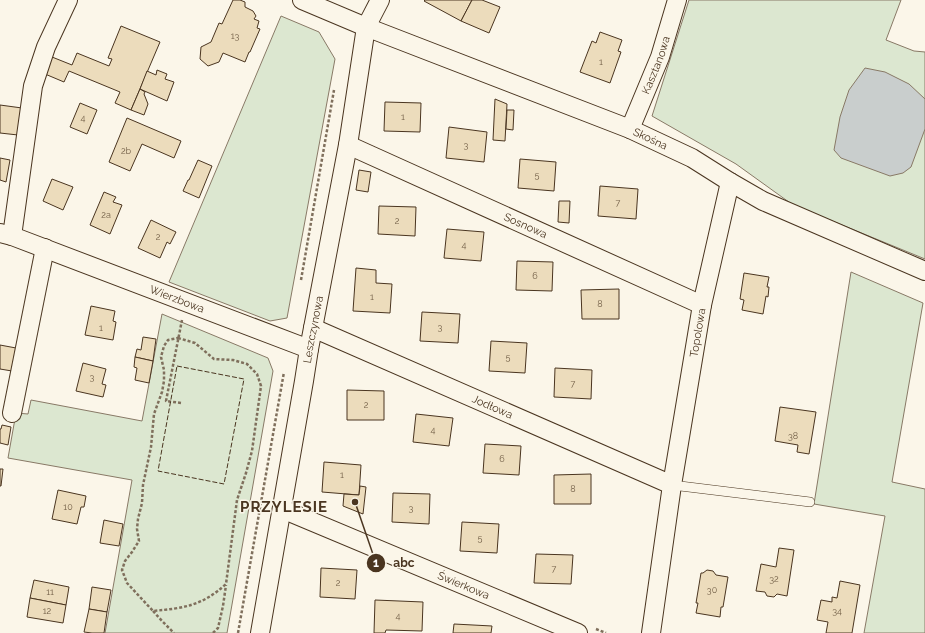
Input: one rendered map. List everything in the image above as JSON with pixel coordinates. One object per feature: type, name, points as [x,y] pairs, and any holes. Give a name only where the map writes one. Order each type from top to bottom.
[{"type":"street","name":"Wierzbowa","points":[[68,0],[46,47],[33,86],[6,234],[309,349]]},
{"type":"street","name":"Skośna","points":[[302,0],[366,27],[630,129],[692,158],[763,201],[925,271]]},
{"type":"street","points":[[366,27],[380,0]]},
{"type":"street","name":"Kasztanowa","points":[[630,129],[660,57],[677,0]]},
{"type":"street","name":"Leszczynowa","points":[[260,633],[309,349],[348,145],[366,27]]},
{"type":"street","name":"Sosnowa","points":[[348,145],[702,305]]},
{"type":"street","name":"Topolowa","points":[[651,633],[672,485],[702,305],[730,182]]},
{"type":"street","points":[[12,413],[45,248]]},
{"type":"street","name":"Jodłowa","points":[[313,328],[672,485]]},
{"type":"street","name":"Świerkowa","points":[[282,509],[585,630]]},
{"type":"lane","points":[[672,485],[810,502]]},
{"type":"path","points":[[181,404],[166,401],[182,319]]},
{"type":"path","points":[[174,633],[127,582],[122,570],[125,561],[139,541],[137,529],[154,414],[162,392],[164,381],[164,370],[161,357],[164,346],[168,340],[178,338],[195,343],[214,359],[234,360],[247,364],[258,374],[261,386],[252,452],[237,500],[223,606],[218,628],[213,633]]},
{"type":"path","points":[[153,611],[175,609],[199,603],[216,594],[226,584]]},
{"type":"path","points":[[585,630],[606,633]]},
{"type":"green space","points":[[689,0],[901,0],[886,40],[914,51],[925,52],[925,259],[793,205],[736,164],[652,116]]},
{"type":"green space","points":[[281,16],[319,32],[335,59],[287,318],[270,321],[169,282]]},
{"type":"green space","points":[[851,272],[923,303],[892,482],[925,489],[925,633],[864,633],[885,516],[814,504]]},
{"type":"green space","points":[[162,314],[268,358],[273,371],[227,633],[105,633],[132,480],[8,458],[16,413],[28,414],[31,400],[142,421]]},
{"type":"shaded area","points":[[865,68],[885,72],[909,84],[925,99],[925,129],[911,167],[903,173],[890,176],[841,158],[834,150],[840,117],[849,90]]},
{"type":"building","points":[[233,0],[245,2],[245,7],[253,11],[256,16],[254,19],[259,21],[257,28],[260,29],[245,62],[223,53],[219,62],[208,66],[200,59],[201,47],[211,42],[219,23],[222,24]]},
{"type":"building","points":[[472,0],[461,21],[424,1]]},
{"type":"building","points":[[472,0],[482,0],[500,7],[489,33],[461,21]]},
{"type":"building","points":[[121,26],[160,42],[131,110],[115,103],[120,92],[69,71],[64,82],[45,74],[52,57],[72,65],[77,53],[109,66],[112,59],[108,58]]},
{"type":"building","points":[[600,32],[622,40],[618,51],[621,52],[610,83],[580,72],[592,41],[596,43]]},
{"type":"building","points":[[157,70],[167,74],[165,79],[174,82],[167,101],[140,89],[147,71],[156,75]]},
{"type":"building","points":[[140,89],[145,92],[144,94],[148,104],[144,115],[131,110]]},
{"type":"building","points":[[495,99],[507,104],[505,141],[493,140]]},
{"type":"building","points":[[385,102],[421,103],[420,132],[384,131]]},
{"type":"building","points":[[80,103],[97,110],[87,134],[70,127]]},
{"type":"building","points":[[0,105],[22,108],[18,135],[0,133]]},
{"type":"building","points":[[507,110],[514,110],[513,130],[506,129]]},
{"type":"building","points":[[127,118],[181,141],[174,158],[142,144],[130,171],[109,162]]},
{"type":"building","points":[[449,127],[487,132],[484,162],[446,158]]},
{"type":"building","points":[[0,158],[10,160],[6,182],[0,180]]},
{"type":"building","points":[[520,159],[556,162],[554,191],[518,188]]},
{"type":"building","points":[[198,160],[212,166],[199,198],[183,191]]},
{"type":"building","points":[[359,170],[371,172],[368,192],[356,190]]},
{"type":"building","points":[[52,179],[73,187],[63,210],[43,201]]},
{"type":"building","points":[[600,186],[638,189],[636,219],[598,216]]},
{"type":"building","points":[[104,192],[116,197],[113,202],[122,205],[110,234],[90,225]]},
{"type":"building","points":[[559,201],[570,201],[569,223],[558,222]]},
{"type":"building","points":[[379,206],[416,207],[415,236],[378,234]]},
{"type":"building","points":[[151,220],[176,232],[170,244],[167,242],[160,258],[138,248]]},
{"type":"building","points":[[447,229],[484,232],[481,261],[444,258]]},
{"type":"building","points":[[517,261],[553,262],[552,291],[516,290]]},
{"type":"building","points":[[356,268],[376,270],[376,283],[392,284],[390,313],[353,311]]},
{"type":"building","points":[[744,273],[769,277],[767,287],[769,287],[768,297],[766,296],[763,314],[742,310],[744,300],[740,299]]},
{"type":"building","points":[[619,289],[619,319],[582,319],[581,290]]},
{"type":"building","points":[[91,306],[115,311],[113,321],[116,322],[113,340],[85,335]]},
{"type":"building","points":[[422,312],[460,314],[458,343],[420,341]]},
{"type":"building","points":[[143,337],[156,339],[153,361],[135,357],[137,349],[141,350]]},
{"type":"building","points":[[491,341],[527,343],[525,373],[489,371]]},
{"type":"building","points":[[0,345],[16,348],[12,371],[0,369]]},
{"type":"building","points":[[135,357],[153,361],[149,383],[135,380],[137,368],[134,367]]},
{"type":"building","points":[[83,363],[106,369],[102,384],[106,385],[103,397],[76,391]]},
{"type":"building","points":[[555,368],[592,370],[591,399],[554,397]]},
{"type":"building","points":[[347,390],[384,391],[384,420],[347,420]]},
{"type":"building","points":[[780,407],[816,412],[809,454],[797,452],[798,445],[775,441]]},
{"type":"building","points":[[416,414],[453,418],[449,446],[413,442]]},
{"type":"building","points":[[2,425],[11,427],[8,445],[0,443],[0,429]]},
{"type":"building","points":[[485,444],[521,446],[519,475],[483,473]]},
{"type":"building","points":[[324,462],[361,465],[359,495],[322,492]]},
{"type":"building","points":[[0,469],[3,469],[1,486],[0,486]]},
{"type":"building","points":[[591,474],[591,504],[554,504],[554,475]]},
{"type":"building","points":[[360,486],[366,487],[363,514],[343,506],[344,494],[359,495]]},
{"type":"building","points":[[58,490],[86,496],[84,507],[81,507],[77,524],[52,519]]},
{"type":"building","points":[[393,493],[430,494],[429,524],[392,522]]},
{"type":"building","points":[[104,520],[123,524],[119,546],[100,543]]},
{"type":"building","points":[[462,522],[499,524],[497,553],[460,551]]},
{"type":"building","points":[[779,548],[794,550],[787,596],[777,594],[774,597],[767,596],[765,592],[756,591],[761,564],[776,567]]},
{"type":"building","points":[[536,554],[573,555],[571,584],[534,583]]},
{"type":"building","points":[[321,568],[357,570],[355,599],[320,597]]},
{"type":"building","points":[[707,570],[713,571],[716,575],[728,577],[720,617],[696,613],[698,603],[696,603],[701,573]]},
{"type":"building","points":[[34,580],[69,587],[66,605],[30,598]]},
{"type":"building","points":[[840,581],[860,585],[852,633],[826,633],[828,622],[817,620],[821,600],[832,602],[832,597],[837,598]]},
{"type":"building","points":[[92,587],[111,590],[107,612],[89,609]]},
{"type":"building","points":[[30,598],[66,605],[63,623],[27,617]]},
{"type":"building","points":[[375,600],[423,602],[422,631],[386,630],[385,633],[374,633]]},
{"type":"building","points":[[89,609],[107,612],[104,633],[84,632]]},
{"type":"building","points":[[454,624],[492,626],[491,633],[453,633]]},
{"type":"fence","points":[[177,366],[244,379],[224,484],[158,471],[177,366]]},
{"type":"place","name":"abc","points":[[355,502]]},
{"type":"district","name":"PRZYLESIE","points":[[284,507]]}]
